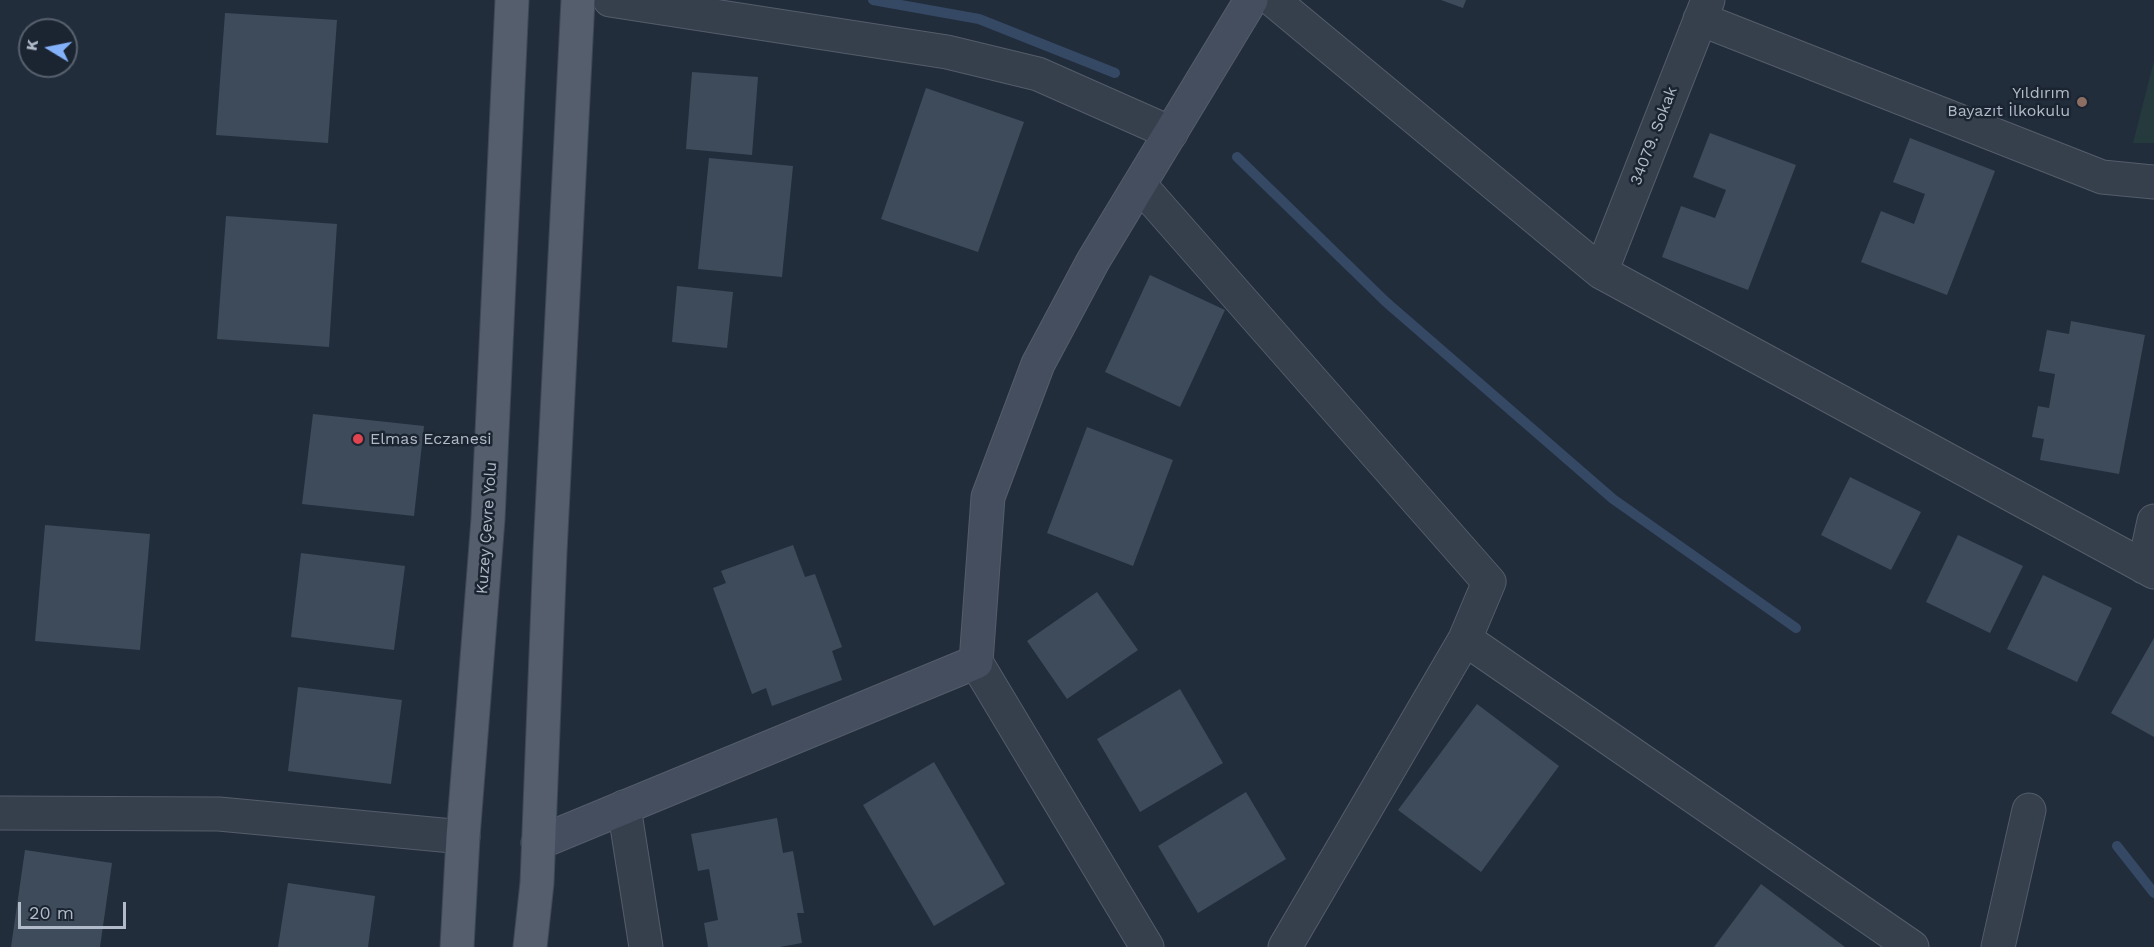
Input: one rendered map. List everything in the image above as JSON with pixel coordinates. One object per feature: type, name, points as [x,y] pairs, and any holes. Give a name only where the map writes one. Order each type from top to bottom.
[{"type":"main road","name":"Kuzey Çevre Yolu","points":[[457,947],[463,837],[488,519],[512,0]]},
{"type":"main road","points":[[530,947],[538,843],[578,0]]},
{"type":"street","points":[[610,0],[947,52],[1038,74],[1171,133]]},
{"type":"street","points":[[1147,947],[976,662],[988,496],[1038,364],[1093,261],[1251,0]]},
{"type":"street","points":[[1273,0],[1601,272],[2149,569],[2154,521]]},
{"type":"street","points":[[1704,10],[2102,177],[2154,182]]},
{"type":"street","name":"34079. Sokak","points":[[1601,272],[1704,10]]},
{"type":"street","points":[[1140,184],[1489,582],[1465,639],[1285,947]]},
{"type":"street","points":[[1465,639],[1911,947]]},
{"type":"street","points":[[538,843],[976,662]]},
{"type":"street","points":[[624,807],[646,947]]},
{"type":"street","points":[[1998,947],[2029,810]]},
{"type":"street","points":[[0,813],[219,814],[463,837]]},
{"type":"green space","points":[[2154,61],[2154,143],[2133,143]]},
{"type":"building","points":[[1441,0],[1466,0],[1463,8]]},
{"type":"building","points":[[225,13],[337,20],[328,143],[216,135]]},
{"type":"building","points":[[692,72],[758,77],[752,155],[686,149]]},
{"type":"building","points":[[926,88],[1024,122],[978,252],[881,219]]},
{"type":"building","points":[[1710,133],[1796,165],[1748,290],[1662,257],[1681,206],[1715,218],[1726,190],[1693,177]]},
{"type":"building","points":[[1910,138],[1995,171],[1947,295],[1861,262],[1881,211],[1914,224],[1925,194],[1893,182]]},
{"type":"building","points":[[709,158],[793,166],[782,277],[698,269]]},
{"type":"building","points":[[226,216],[337,224],[329,347],[217,339]]},
{"type":"building","points":[[1150,275],[1225,310],[1180,407],[1105,372]]},
{"type":"building","points":[[677,286],[733,292],[727,348],[672,342]]},
{"type":"building","points":[[2071,321],[2145,335],[2119,474],[2040,460],[2044,439],[2032,437],[2038,406],[2049,408],[2055,374],[2039,371],[2047,330],[2069,334]]},
{"type":"building","points":[[313,414],[424,426],[414,516],[302,504]]},
{"type":"building","points":[[1087,427],[1173,460],[1133,566],[1047,533]]},
{"type":"building","points":[[1850,477],[1921,512],[1891,570],[1821,535]]},
{"type":"building","points":[[45,525],[150,534],[140,650],[35,641]]},
{"type":"building","points":[[1958,535],[2023,566],[1990,633],[1926,602]]},
{"type":"building","points":[[793,545],[805,577],[815,574],[842,647],[832,651],[842,680],[772,706],[766,688],[752,694],[713,588],[726,583],[721,571]]},
{"type":"building","points":[[301,553],[405,566],[394,650],[291,637]]},
{"type":"building","points":[[2043,575],[2112,608],[2077,682],[2007,649]]},
{"type":"building","points":[[1097,592],[1138,650],[1067,699],[1027,641]]},
{"type":"building","points":[[2154,638],[2154,737],[2111,713]]},
{"type":"building","points":[[298,687],[402,700],[391,784],[288,771]]},
{"type":"building","points":[[1180,689],[1223,763],[1140,812],[1097,739]]},
{"type":"building","points":[[1477,704],[1559,766],[1481,872],[1398,810]]},
{"type":"building","points":[[934,762],[1005,884],[934,926],[863,805]]},
{"type":"building","points":[[1246,792],[1286,859],[1198,913],[1158,846]]},
{"type":"building","points":[[777,818],[783,853],[793,851],[804,913],[797,913],[802,943],[780,947],[708,947],[704,923],[718,920],[709,869],[698,871],[691,834]]},
{"type":"building","points":[[25,850],[112,863],[100,947],[11,947]]},
{"type":"building","points":[[288,883],[375,896],[368,947],[278,947]]},
{"type":"building","points":[[1761,884],[1845,947],[1714,947]]},
{"type":"waterway","points":[[873,0],[979,19],[1115,73]]},
{"type":"waterway","points":[[1237,157],[1386,302],[1613,499],[1796,628]]},
{"type":"waterway","points":[[2117,846],[2154,893]]},
{"type":"place","name":"Yıldırım Bayazıt İlkokulu","points":[[2082,102]]},
{"type":"place","name":"Elmas Eczanesi","points":[[358,439]]}]
